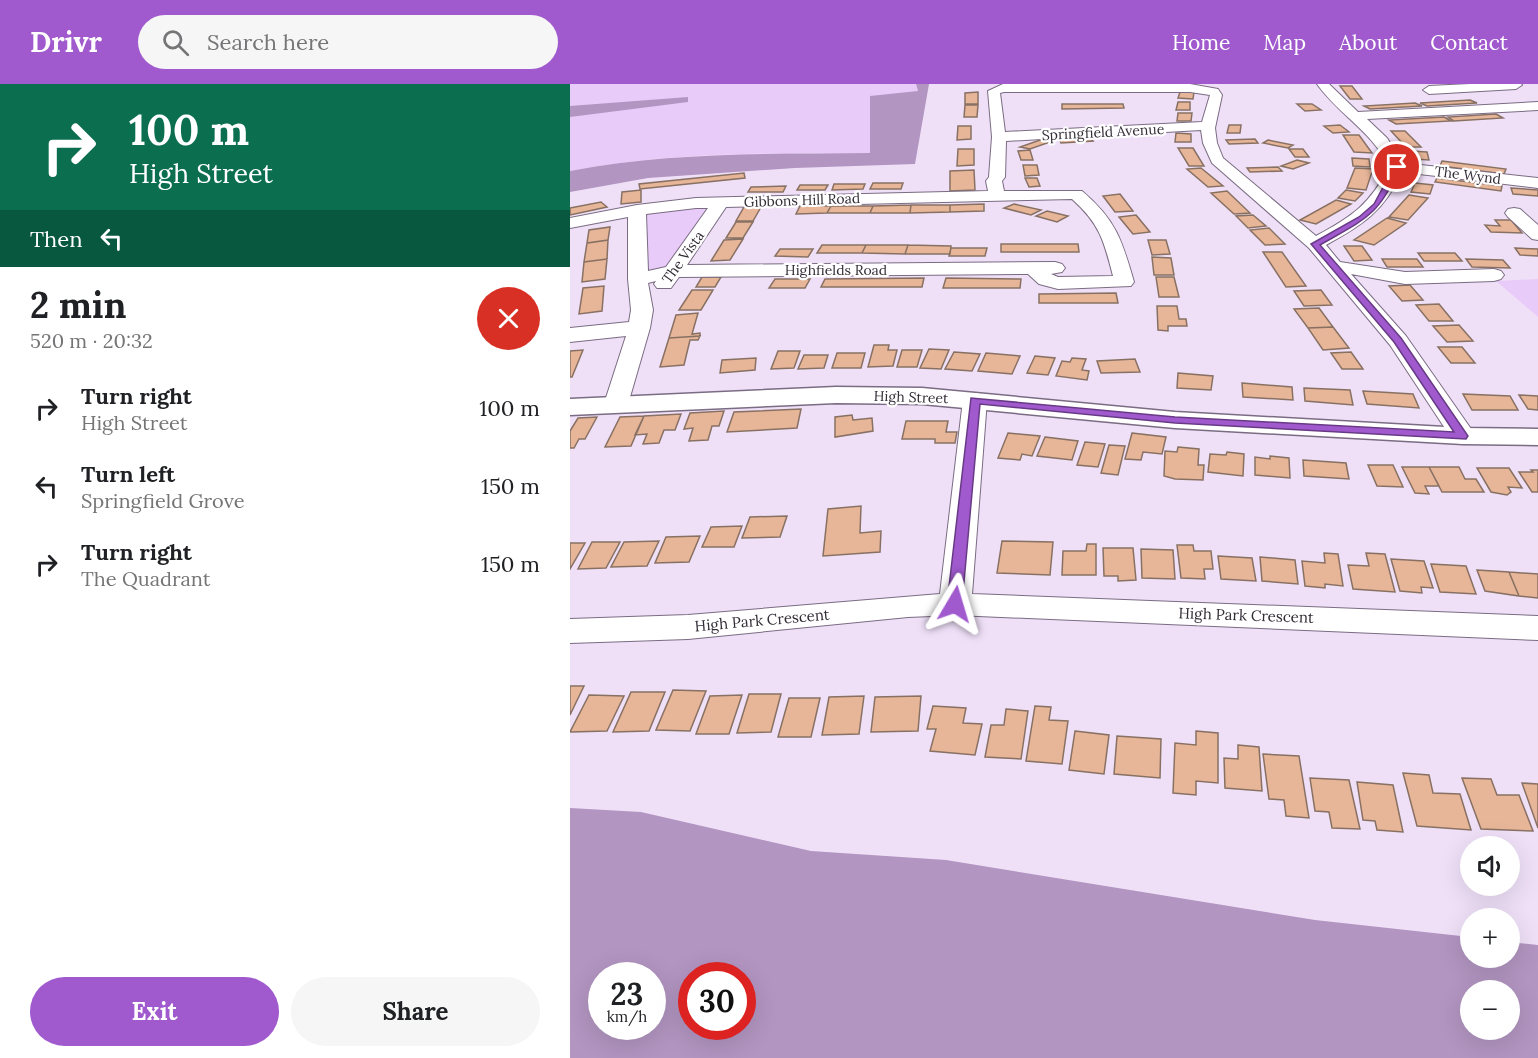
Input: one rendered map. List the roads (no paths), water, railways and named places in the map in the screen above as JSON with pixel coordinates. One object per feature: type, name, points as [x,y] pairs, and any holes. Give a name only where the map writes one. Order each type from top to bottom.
[{"type":"main road","name":"High Street","points":[[570,406],[836,395],[922,396],[1175,420],[1462,436],[1538,437]]},
{"type":"street","points":[[1315,244],[1361,218],[1376,206],[1397,167],[1383,139],[1332,97],[1323,84]]},
{"type":"street","points":[[1429,90],[1516,85]]},
{"type":"street","points":[[1472,87],[1538,118]]},
{"type":"street","points":[[997,195],[994,181],[997,177],[999,137],[994,91],[1004,88],[1210,90],[1216,95],[1206,126],[1217,160],[1315,244],[1398,340],[1462,436]]},
{"type":"street","points":[[1356,116],[1538,106]]},
{"type":"street","points":[[1138,112],[1149,129]]},
{"type":"street","name":"Springfield Avenue","points":[[999,137],[1206,126]]},
{"type":"street","name":"The Wynd","points":[[1397,167],[1538,183]]},
{"type":"street","name":"Gibbons Hill Road","points":[[570,223],[637,210],[721,202],[1076,194],[1093,209],[1113,239],[1118,266]]},
{"type":"street","name":"The Vista","points":[[616,404],[641,319],[721,202]]},
{"type":"street","name":"The Vista","points":[[637,210],[641,319]]},
{"type":"street","points":[[1514,213],[1538,235]]},
{"type":"street","name":"Highfields Road","points":[[638,279],[675,271],[1034,269],[1046,280],[1058,283],[1124,282],[1118,266]]},
{"type":"street","points":[[1334,268],[1346,267],[1405,278],[1494,275]]},
{"type":"street","points":[[570,335],[641,319]]},
{"type":"street","points":[[955,604],[975,400]]},
{"type":"street","name":"High Park Crescent","points":[[570,631],[688,627],[908,606],[955,604],[1299,616],[1538,628]]}]
